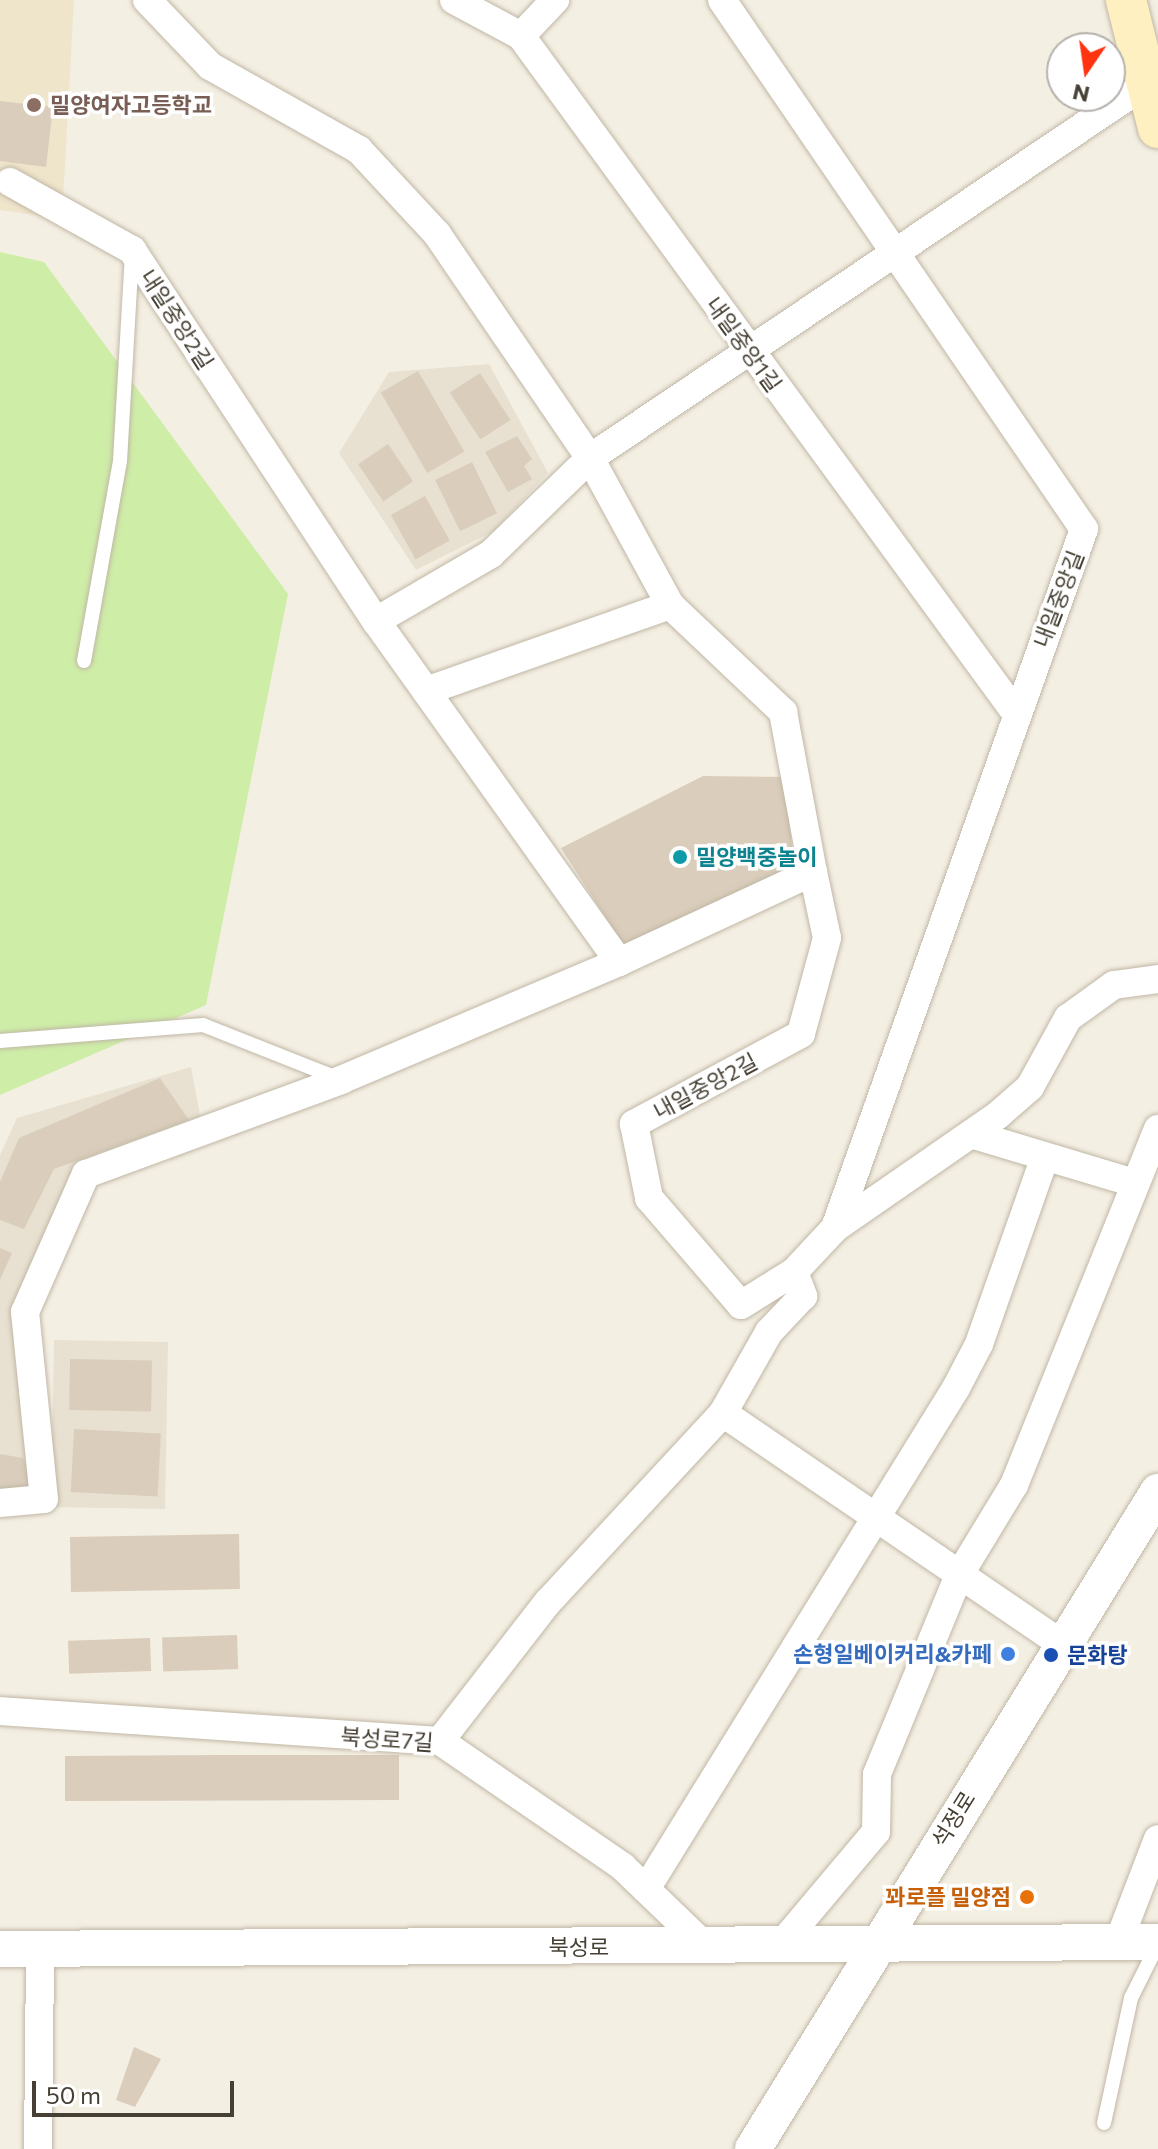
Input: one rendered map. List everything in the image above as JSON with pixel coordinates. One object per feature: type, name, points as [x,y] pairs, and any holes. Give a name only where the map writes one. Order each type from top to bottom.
[{"type":"main road","points":[[1126,0],[1149,82],[1158,128]]},
{"type":"street","points":[[147,0],[210,66],[359,150],[437,234],[590,458]]},
{"type":"street","name":"내일중앙1길","points":[[454,0],[521,36],[1015,712]]},
{"type":"street","points":[[521,36],[555,0]]},
{"type":"street","name":"내일중앙길","points":[[722,0],[901,254],[1084,529],[1015,712],[835,1228]]},
{"type":"street","points":[[376,621],[491,554],[590,458],[901,254],[1149,82]]},
{"type":"street","points":[[10,182],[132,250]]},
{"type":"street","name":"내일중앙2길","points":[[132,250],[376,621],[619,962]]},
{"type":"street","name":"내일중앙2길","points":[[590,458],[670,605],[783,712],[827,938],[801,1034],[634,1124],[649,1198],[741,1305],[794,1272],[835,1228]]},
{"type":"street","points":[[426,691],[670,605]]},
{"type":"street","points":[[0,1503],[44,1499],[25,1312],[86,1174],[341,1080],[619,962],[813,872]]},
{"type":"street","points":[[835,1228],[971,1134],[1030,1087],[1068,1018],[1114,985],[1158,979]]},
{"type":"street","points":[[779,1947],[876,1832],[877,1774],[958,1577],[1014,1485],[1158,1129]]},
{"type":"street","points":[[971,1134],[1134,1183]]},
{"type":"street","points":[[646,1889],[979,1344],[1045,1157]]},
{"type":"street","points":[[440,1741],[548,1602],[723,1413],[769,1332],[803,1296],[794,1272]]},
{"type":"street","points":[[723,1413],[958,1577],[1062,1644]]},
{"type":"street","name":"석정로","points":[[753,2149],[873,1946],[1158,1492]]},
{"type":"street","name":"북성로7길","points":[[4,1720],[440,1741],[646,1889],[705,1946]]},
{"type":"street","points":[[1118,1943],[1158,1839]]},
{"type":"street","name":"북성로","points":[[0,1949],[1158,1943]]},
{"type":"street","points":[[38,2149],[40,1949]]},
{"type":"lane","name":"내일중앙2길","points":[[84,661],[120,461],[132,250]]},
{"type":"lane","points":[[0,1041],[203,1025],[341,1080]]},
{"type":"lane","points":[[1104,2123],[1131,1998],[1158,1943]]},
{"type":"shaded area","name":"밀양여자고등학교","points":[[0,0],[74,0],[62,219],[0,210]]},
{"type":"shaded area","points":[[489,364],[548,473],[494,531],[416,570],[339,453],[389,372]]},
{"type":"shaded area","points":[[191,1067],[201,1121],[86,1174],[25,1312],[44,1499],[0,1513],[0,1155],[17,1118]]},
{"type":"shaded area","points":[[54,1340],[168,1342],[165,1509],[51,1507]]},
{"type":"green space","points":[[0,252],[44,262],[288,594],[206,1005],[0,1095]]},
{"type":"building","points":[[0,101],[53,107],[46,167],[0,161]]},
{"type":"building","points":[[418,371],[464,452],[427,473],[381,392]]},
{"type":"building","points":[[480,373],[510,420],[480,440],[450,393]]},
{"type":"building","points":[[517,436],[532,459],[524,466],[532,479],[508,492],[485,452]]},
{"type":"building","points":[[388,444],[413,481],[383,501],[358,464]]},
{"type":"building","points":[[472,462],[497,513],[460,531],[435,480]]},
{"type":"building","points":[[425,496],[450,541],[416,560],[391,515]]},
{"type":"building","name":"밀양백중놀이","points":[[703,776],[785,777],[794,866],[624,946],[561,848]]},
{"type":"building","points":[[160,1078],[189,1120],[54,1169],[24,1229],[0,1220],[0,1182],[19,1138]]},
{"type":"building","points":[[0,1248],[12,1253],[0,1280]]},
{"type":"building","points":[[70,1359],[152,1360],[151,1411],[69,1410]]},
{"type":"building","points":[[74,1429],[161,1434],[158,1496],[71,1492]]},
{"type":"building","points":[[0,1454],[23,1458],[34,1485],[11,1496],[0,1493]]},
{"type":"building","points":[[239,1534],[240,1589],[71,1592],[70,1537]]},
{"type":"building","points":[[237,1635],[238,1669],[163,1672],[162,1638]]},
{"type":"building","points":[[150,1638],[151,1671],[69,1674],[68,1641]]},
{"type":"building","points":[[399,1755],[399,1800],[65,1801],[65,1756]]},
{"type":"building","points":[[134,2047],[161,2059],[135,2107],[116,2100]]},
{"type":"place","name":"밀양여자고등학교","points":[[34,105]]},
{"type":"place","name":"밀양백중놀이","points":[[680,857]]},
{"type":"place","name":"손형일베이커리&카페","points":[[1008,1654]]},
{"type":"place","name":"문화탕","points":[[1051,1655]]},
{"type":"place","name":"꽈로플 밀양점","points":[[1027,1897]]}]
